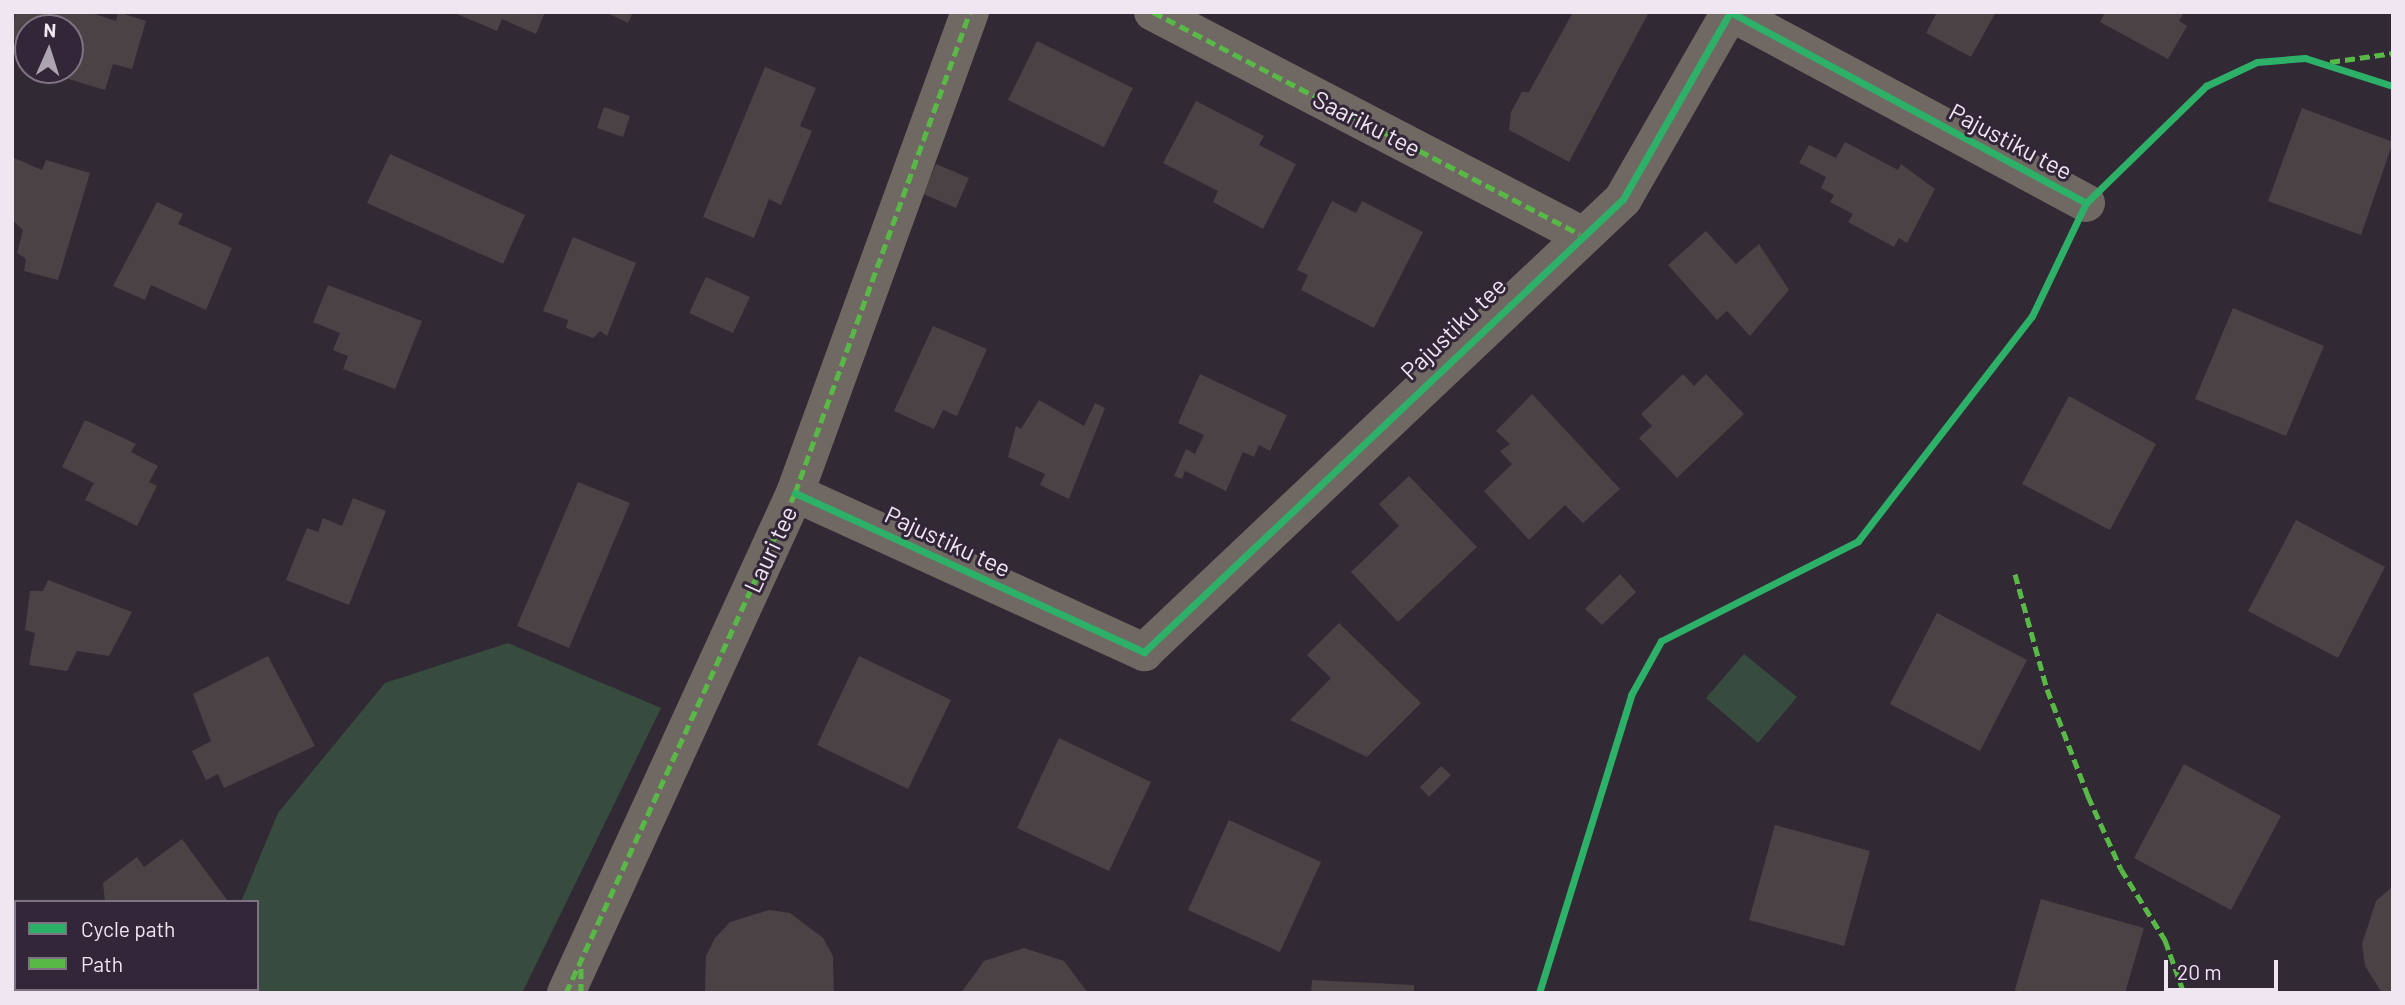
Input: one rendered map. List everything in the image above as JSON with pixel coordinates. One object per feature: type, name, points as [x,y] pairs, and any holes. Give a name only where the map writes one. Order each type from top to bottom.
[{"type":"street","name":"Lauri tee","points":[[566,993],[795,493],[970,12]]},
{"type":"street","name":"Saariku tee","points":[[1153,12],[1580,234]]},
{"type":"street","name":"Pajustiku tee","points":[[795,493],[1144,652],[1580,234],[1623,198],[1730,12],[2086,203]]},
{"type":"green space","points":[[508,643],[661,708],[522,993],[204,993],[259,991],[259,900],[242,900],[278,813],[385,683]]},
{"type":"green space","points":[[1744,654],[1797,697],[1758,743],[1706,698]]},
{"type":"building","points":[[89,12],[116,21],[118,12],[146,21],[132,69],[113,64],[105,90],[84,84],[84,14],[15,14]]},
{"type":"building","points":[[452,12],[545,12],[536,34],[502,19],[497,31]]},
{"type":"building","points":[[605,12],[633,12],[628,23]]},
{"type":"building","points":[[1573,12],[1649,12],[1569,162],[1509,130],[1511,112],[1522,92],[1529,92]]},
{"type":"building","points":[[1937,12],[1996,12],[1971,57],[1926,33]]},
{"type":"building","points":[[2105,12],[2184,12],[2179,21],[2187,26],[2168,59],[2100,22]]},
{"type":"building","points":[[1037,41],[1133,88],[1104,147],[1008,100]]},
{"type":"building","points":[[765,67],[816,88],[800,126],[812,131],[781,205],[769,199],[754,238],[703,217]]},
{"type":"building","points":[[1196,101],[1264,136],[1259,145],[1296,164],[1263,229],[1213,202],[1218,191],[1163,163]]},
{"type":"building","points":[[604,107],[630,116],[623,137],[597,128]]},
{"type":"building","points":[[2302,108],[2393,142],[2361,235],[2268,201]]},
{"type":"building","points":[[1845,142],[1898,170],[1901,164],[1935,189],[1907,243],[1899,238],[1894,247],[1848,222],[1853,214],[1830,202],[1834,195],[1821,188],[1826,177],[1799,163],[1809,145],[1836,158]]},
{"type":"building","points":[[390,154],[525,215],[503,264],[367,203]]},
{"type":"building","points":[[12,157],[42,170],[46,160],[90,173],[58,280],[24,271],[26,259],[17,253],[23,230],[12,220]]},
{"type":"building","points":[[936,164],[969,178],[956,208],[923,194]]},
{"type":"building","points":[[1332,201],[1356,213],[1362,201],[1423,232],[1374,328],[1301,290],[1308,275],[1297,270]]},
{"type":"building","points":[[157,202],[183,214],[178,224],[232,248],[206,310],[151,285],[145,300],[113,286]]},
{"type":"building","points":[[1706,231],[1736,264],[1759,244],[1789,290],[1750,336],[1727,311],[1717,320],[1668,265]]},
{"type":"building","points":[[573,237],[636,263],[607,336],[600,331],[593,338],[566,328],[568,320],[543,311]]},
{"type":"building","points":[[706,277],[750,297],[733,333],[689,313]]},
{"type":"building","points":[[328,285],[422,321],[395,389],[343,369],[348,356],[333,350],[340,333],[313,322]]},
{"type":"building","points":[[2233,308],[2324,346],[2286,436],[2195,399]]},
{"type":"building","points":[[933,326],[987,349],[957,416],[943,410],[934,429],[894,411]]},
{"type":"building","points":[[1200,374],[1287,415],[1270,451],[1259,445],[1254,457],[1243,452],[1226,491],[1185,471],[1182,479],[1174,476],[1186,449],[1195,454],[1204,435],[1178,423]]},
{"type":"building","points":[[1683,374],[1694,386],[1706,374],[1744,414],[1677,478],[1639,438],[1652,426],[1641,414]]},
{"type":"building","points":[[1532,394],[1620,489],[1583,523],[1565,505],[1529,540],[1484,491],[1512,464],[1500,451],[1510,444],[1496,431]]},
{"type":"building","points":[[2069,396],[2156,444],[2110,530],[2022,484]]},
{"type":"building","points":[[1039,400],[1084,426],[1095,403],[1105,408],[1069,499],[1040,485],[1045,474],[1008,457],[1016,426],[1021,429]]},
{"type":"building","points":[[85,420],[136,444],[131,452],[158,466],[149,482],[157,486],[137,526],[85,500],[94,483],[62,467]]},
{"type":"building","points":[[1409,476],[1477,547],[1398,622],[1351,572],[1399,526],[1379,504]]},
{"type":"building","points":[[578,482],[630,503],[569,648],[517,626]]},
{"type":"building","points":[[353,498],[386,511],[349,605],[286,580],[307,528],[318,532],[323,518],[342,526]]},
{"type":"building","points":[[2296,520],[2385,567],[2338,658],[2248,611]]},
{"type":"building","points":[[1620,574],[1636,592],[1602,625],[1585,609]]},
{"type":"building","points":[[48,580],[132,612],[109,656],[77,651],[67,671],[29,665],[35,633],[25,630],[30,591],[43,591]]},
{"type":"building","points":[[1937,613],[2027,660],[1980,751],[1890,704]]},
{"type":"building","points":[[1339,623],[1421,703],[1367,757],[1290,720],[1331,678],[1307,655]]},
{"type":"building","points":[[268,656],[315,746],[224,788],[218,774],[206,780],[192,751],[211,741],[193,694]]},
{"type":"building","points":[[859,656],[951,700],[908,789],[817,745]]},
{"type":"building","points":[[1059,738],[1151,782],[1109,871],[1017,828]]},
{"type":"building","points":[[2184,764],[2281,816],[2231,910],[2134,858]]},
{"type":"building","points":[[1441,766],[1451,775],[1429,797],[1420,787]]},
{"type":"building","points":[[1229,820],[1321,862],[1280,952],[1188,910]]},
{"type":"building","points":[[1775,825],[1870,851],[1844,946],[1749,920]]},
{"type":"building","points":[[182,839],[227,900],[105,900],[103,883],[137,857],[144,867]]},
{"type":"building","points":[[2393,886],[2393,993],[2382,993],[2365,966],[2362,944],[2376,901]]},
{"type":"building","points":[[2041,899],[2144,928],[2125,993],[2014,993]]},
{"type":"building","points":[[769,910],[790,913],[823,938],[833,956],[834,993],[705,993],[706,956],[715,938],[730,922]]},
{"type":"building","points":[[1024,948],[1064,961],[1088,993],[961,993],[984,961]]},
{"type":"building","points":[[1312,980],[1414,985],[1414,993],[1311,993]]},
{"type":"marked path","points":[[566,993],[795,493],[970,12]]},
{"type":"marked path","points":[[1153,12],[1580,234]]},
{"type":"marked path","points":[[2330,62],[2393,53]]},
{"type":"marked path","points":[[2015,574],[2047,689],[2088,796],[2121,869],[2165,940],[2184,993]]},
{"type":"marked path","points":[[581,965],[581,993]]},
{"type":"cycle path","points":[[795,493],[1144,652],[1623,199],[1730,12],[2086,203]]},
{"type":"cycle path","points":[[1539,993],[1631,695],[1661,641],[1858,541],[2032,316],[2086,203],[2206,86],[2257,62],[2305,58],[2393,86]]}]
